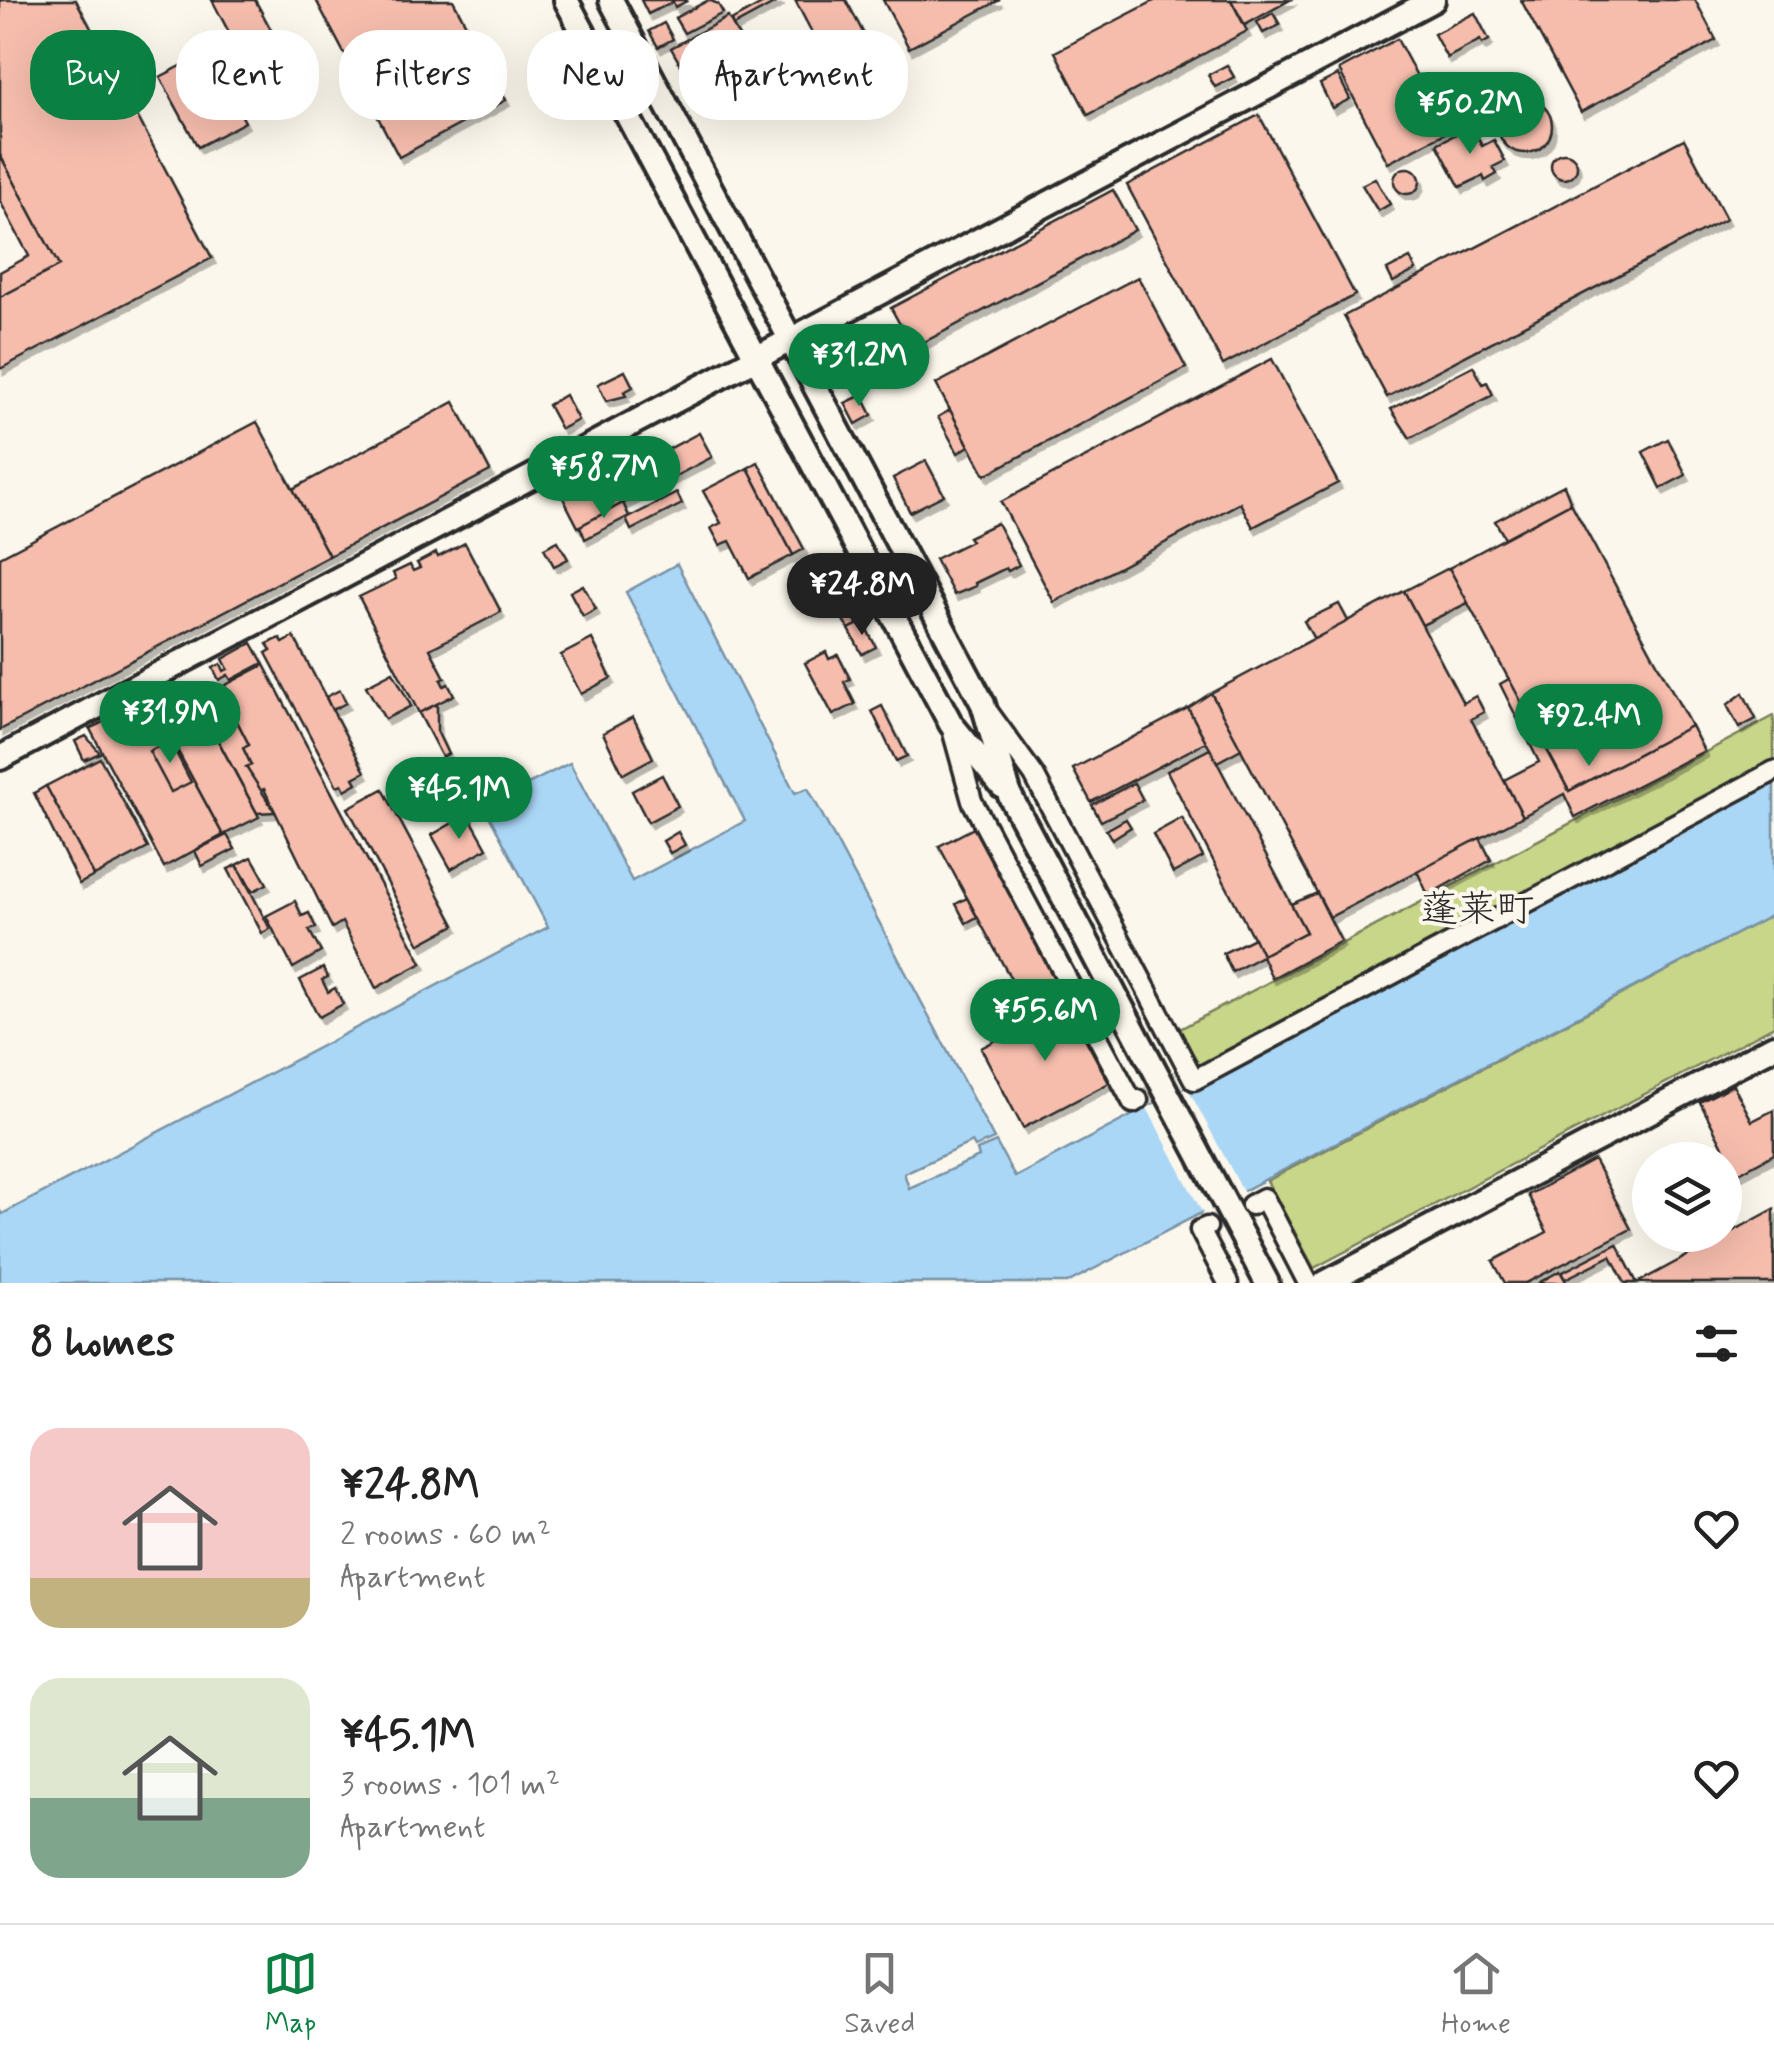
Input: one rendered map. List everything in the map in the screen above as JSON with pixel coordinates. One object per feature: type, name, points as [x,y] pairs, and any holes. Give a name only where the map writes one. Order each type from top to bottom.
[{"type":"street","points":[[566,0],[951,724],[1010,796]]},
{"type":"street","points":[[612,0],[983,704],[1034,775],[1187,1075],[1194,1080],[1774,771]]},
{"type":"street","points":[[0,758],[1433,0]]},
{"type":"street","points":[[983,704],[1010,796],[1267,1283]]},
{"type":"street","points":[[951,724],[972,800],[1132,1102],[1138,1100]]},
{"type":"street","points":[[1326,1283],[1774,1046]]},
{"type":"street","points":[[1251,1205],[1264,1198],[1308,1283]]},
{"type":"street","points":[[1207,1227],[1200,1230],[1228,1283]]},
{"type":"green space","points":[[1774,716],[1774,764],[1197,1068],[1176,1031]]},
{"type":"green space","points":[[1774,914],[1774,1026],[1314,1268],[1267,1181]]},
{"type":"water","points":[[677,564],[795,793],[808,788],[994,1139],[975,1147],[972,1142],[904,1173],[909,1188],[979,1157],[977,1150],[996,1142],[1015,1177],[1774,776],[1774,914],[1067,1283],[0,1283],[0,1211],[2,1214],[548,927],[484,806],[570,763],[632,881],[745,821],[626,592]]},
{"type":"pier","points":[[1187,1087],[1244,1193],[1203,1214],[1147,1108]]},
{"type":"building","points":[[0,0],[76,0],[92,30],[30,30],[30,120],[139,120],[212,258],[0,369],[0,297],[59,266],[0,155]]},
{"type":"building","points":[[212,0],[255,0],[271,30],[228,30]]},
{"type":"building","points":[[316,0],[453,0],[469,30],[339,30],[339,44]]},
{"type":"building","points":[[641,0],[687,1],[675,7],[673,2],[648,14]]},
{"type":"building","points":[[709,0],[718,4],[723,13],[690,30],[682,30],[675,18]]},
{"type":"building","points":[[769,0],[781,0],[733,26],[731,21]]},
{"type":"building","points":[[795,0],[846,0],[862,30],[811,30]]},
{"type":"building","points":[[883,0],[1000,0],[909,48],[908,30],[899,30]]},
{"type":"building","points":[[1156,0],[1231,0],[1247,31],[1088,115],[1055,52]]},
{"type":"building","points":[[1231,0],[1290,0],[1245,25]]},
{"type":"building","points":[[1521,0],[1695,0],[1716,40],[1581,112]]},
{"type":"building","points":[[1273,13],[1280,25],[1263,33],[1257,22]]},
{"type":"building","points":[[1475,13],[1489,40],[1482,44],[1480,40],[1447,58],[1434,34]]},
{"type":"building","points":[[728,17],[735,30],[704,30]]},
{"type":"building","points":[[664,23],[673,39],[659,46],[659,30],[651,30]]},
{"type":"building","points":[[1397,39],[1447,132],[1388,163],[1339,70]]},
{"type":"building","points":[[679,44],[679,62],[671,48]]},
{"type":"building","points":[[1227,65],[1234,77],[1215,87],[1208,75]]},
{"type":"building","points":[[176,69],[176,106],[160,77]]},
{"type":"building","points":[[1338,75],[1350,99],[1332,108],[1320,84]]},
{"type":"building","points":[[1525,99],[1544,107],[1552,126],[1544,145],[1525,153],[1506,145],[1498,126],[1506,107]]},
{"type":"building","points":[[1259,115],[1355,295],[1223,365],[1127,185]]},
{"type":"building","points":[[183,120],[244,120],[245,122],[198,147]]},
{"type":"building","points":[[379,120],[468,120],[399,157]]},
{"type":"building","points":[[1472,126],[1482,146],[1494,140],[1505,161],[1493,167],[1497,174],[1485,181],[1483,176],[1460,187],[1437,144]]},
{"type":"building","points":[[1684,139],[1726,219],[1387,397],[1344,316]]},
{"type":"building","points":[[1564,153],[1573,157],[1577,166],[1573,175],[1564,179],[1555,175],[1551,166],[1555,157]]},
{"type":"building","points":[[0,155],[59,266],[0,297],[0,272],[29,256],[0,201]]},
{"type":"building","points":[[1407,168],[1416,172],[1420,181],[1416,190],[1407,194],[1398,190],[1394,181],[1398,172]]},
{"type":"building","points":[[1375,178],[1390,204],[1378,211],[1362,185]]},
{"type":"building","points":[[1113,190],[1135,230],[913,348],[891,308]]},
{"type":"building","points":[[1410,258],[1416,270],[1393,282],[1387,270]]},
{"type":"building","points":[[1138,277],[1186,368],[985,475],[936,384]]},
{"type":"building","points":[[1272,359],[1338,483],[1253,527],[1240,503],[1054,602],[1001,502]]},
{"type":"building","points":[[1473,366],[1493,395],[1410,438],[1391,409]]},
{"type":"building","points":[[625,371],[633,387],[624,392],[626,396],[606,401],[598,384]]},
{"type":"building","points":[[565,395],[578,420],[561,429],[548,405]]},
{"type":"building","points":[[862,395],[872,415],[856,424],[845,403]]},
{"type":"building","points":[[454,402],[490,471],[329,556],[293,489]]},
{"type":"building","points":[[950,410],[969,446],[958,453],[938,417]]},
{"type":"building","points":[[257,422],[329,556],[0,730],[0,557]]},
{"type":"building","points":[[699,433],[712,457],[578,527],[562,496],[603,474],[607,481],[613,478],[612,474]]},
{"type":"building","points":[[1668,439],[1686,475],[1661,488],[1643,452]]},
{"type":"building","points":[[926,461],[944,495],[910,512],[893,478]]},
{"type":"building","points":[[758,462],[804,549],[793,555],[748,468]]},
{"type":"building","points":[[748,468],[793,555],[749,578],[730,541],[720,545],[711,528],[721,523],[703,491]]},
{"type":"building","points":[[1564,485],[1571,503],[1505,538],[1495,521]]},
{"type":"building","points":[[677,493],[682,504],[631,530],[626,519]]},
{"type":"building","points":[[623,503],[629,516],[585,539],[580,526]]},
{"type":"building","points":[[1571,503],[1691,726],[1569,791],[1449,568]]},
{"type":"building","points":[[997,523],[1019,565],[954,595],[935,559]]},
{"type":"building","points":[[558,541],[568,559],[554,566],[544,548]]},
{"type":"building","points":[[465,543],[501,612],[430,649],[445,678],[441,680],[444,686],[448,684],[454,695],[419,713],[359,597],[396,579],[393,573],[410,565],[413,571],[420,568],[417,563]]},
{"type":"building","points":[[1449,568],[1468,603],[1422,625],[1404,591]]},
{"type":"building","points":[[583,585],[596,609],[583,616],[570,592]]},
{"type":"building","points":[[1404,591],[1463,703],[1476,696],[1484,712],[1471,719],[1523,816],[1330,917],[1211,693]]},
{"type":"building","points":[[849,598],[858,625],[849,629],[835,606]]},
{"type":"building","points":[[1339,604],[1348,621],[1314,639],[1304,621]]},
{"type":"building","points":[[863,622],[876,647],[862,654],[849,629]]},
{"type":"building","points":[[294,637],[365,772],[345,790],[342,784],[337,786],[266,653],[271,650],[267,644],[280,638],[283,643]]},
{"type":"building","points":[[592,639],[611,678],[581,694],[561,655]]},
{"type":"building","points":[[252,643],[263,663],[231,680],[228,675],[219,680],[213,668],[221,664],[224,671],[228,669],[223,659]]},
{"type":"building","points":[[826,652],[829,659],[838,655],[850,679],[844,682],[855,704],[833,715],[805,663]]},
{"type":"building","points":[[264,665],[422,963],[376,988],[342,922],[332,928],[264,789],[259,792],[246,767],[251,765],[243,748],[249,745],[220,688]]},
{"type":"building","points":[[393,672],[411,706],[385,719],[366,686]]},
{"type":"building","points":[[1509,679],[1569,791],[1691,726],[1704,751],[1575,817],[1564,794],[1523,816],[1504,780],[1539,762],[1500,684]]},
{"type":"building","points":[[220,688],[249,745],[243,748],[251,765],[246,767],[275,812],[257,813],[212,729],[226,722],[211,693]]},
{"type":"building","points":[[188,690],[202,715],[174,730],[178,737],[173,740],[156,708]]},
{"type":"building","points":[[340,690],[346,703],[332,710],[326,697]]},
{"type":"building","points":[[1211,693],[1241,749],[1217,762],[1188,708]]},
{"type":"building","points":[[1743,693],[1756,719],[1739,728],[1727,705]]},
{"type":"building","points":[[149,698],[223,835],[164,867],[90,729]]},
{"type":"building","points":[[437,704],[437,731],[448,754],[442,757],[419,713]]},
{"type":"building","points":[[882,706],[907,756],[896,761],[872,711]]},
{"type":"building","points":[[1188,708],[1206,742],[1091,802],[1073,769]]},
{"type":"building","points":[[633,717],[653,758],[623,774],[603,733]]},
{"type":"building","points":[[210,726],[259,817],[223,835],[174,744]]},
{"type":"building","points":[[86,736],[100,753],[84,760],[75,741]]},
{"type":"building","points":[[170,741],[191,782],[171,792],[149,751]]},
{"type":"building","points":[[1210,749],[1306,932],[1262,955],[1167,771]]},
{"type":"building","points":[[100,758],[148,848],[94,876],[46,786]]},
{"type":"building","points":[[662,775],[678,806],[648,822],[632,791]]},
{"type":"building","points":[[1134,783],[1143,800],[1101,821],[1092,805]]},
{"type":"building","points":[[46,786],[94,876],[79,884],[34,793]]},
{"type":"building","points":[[383,789],[455,925],[420,944],[348,808]]},
{"type":"building","points":[[468,814],[487,848],[451,869],[432,835]]},
{"type":"building","points":[[1182,818],[1203,857],[1173,873],[1153,834]]},
{"type":"building","points":[[1126,819],[1131,827],[1112,839],[1106,830]]},
{"type":"building","points":[[974,828],[1067,1001],[1032,1018],[939,846]]},
{"type":"building","points":[[678,832],[685,845],[670,853],[663,841]]},
{"type":"building","points":[[227,835],[235,849],[202,866],[195,851]]},
{"type":"building","points":[[1480,838],[1491,860],[1428,895],[1417,871]]},
{"type":"building","points":[[252,857],[267,884],[253,891],[237,865]]},
{"type":"building","points":[[237,865],[270,929],[262,933],[228,869]]},
{"type":"building","points":[[1317,893],[1341,941],[1272,978],[1262,956],[1232,972],[1223,953],[1254,938],[1262,955],[1306,932],[1291,904]]},
{"type":"building","points":[[967,898],[977,917],[966,923],[956,904]]},
{"type":"building","points":[[295,901],[302,916],[309,913],[316,928],[309,930],[321,952],[293,968],[266,916]]},
{"type":"building","points":[[323,968],[328,977],[322,980],[328,992],[335,988],[343,1004],[319,1017],[300,980]]},
{"type":"building","points":[[1065,1001],[1109,1083],[1023,1128],[981,1048],[1010,1033],[1007,1029]]},
{"type":"building","points":[[1733,1085],[1752,1121],[1774,1110],[1774,1154],[1742,1171],[1742,1142],[1721,1142],[1700,1102]]},
{"type":"building","points":[[1594,1160],[1631,1229],[1526,1283],[1505,1283],[1493,1261],[1547,1232],[1528,1195]]},
{"type":"building","points":[[1774,1209],[1774,1283],[1637,1283],[1694,1252],[1742,1252],[1742,1226]]},
{"type":"building","points":[[1617,1244],[1637,1283],[1625,1283],[1611,1256],[1565,1279],[1561,1273]]},
{"type":"building","points":[[1560,1271],[1567,1283],[1538,1283]]},
{"type":"tunnel","points":[[1138,1100],[1183,1078]]},
{"type":"tunnel","points":[[1207,1227],[1251,1205]]},
{"type":"district","name":"蓬莱町","points":[[1477,908]]}]
